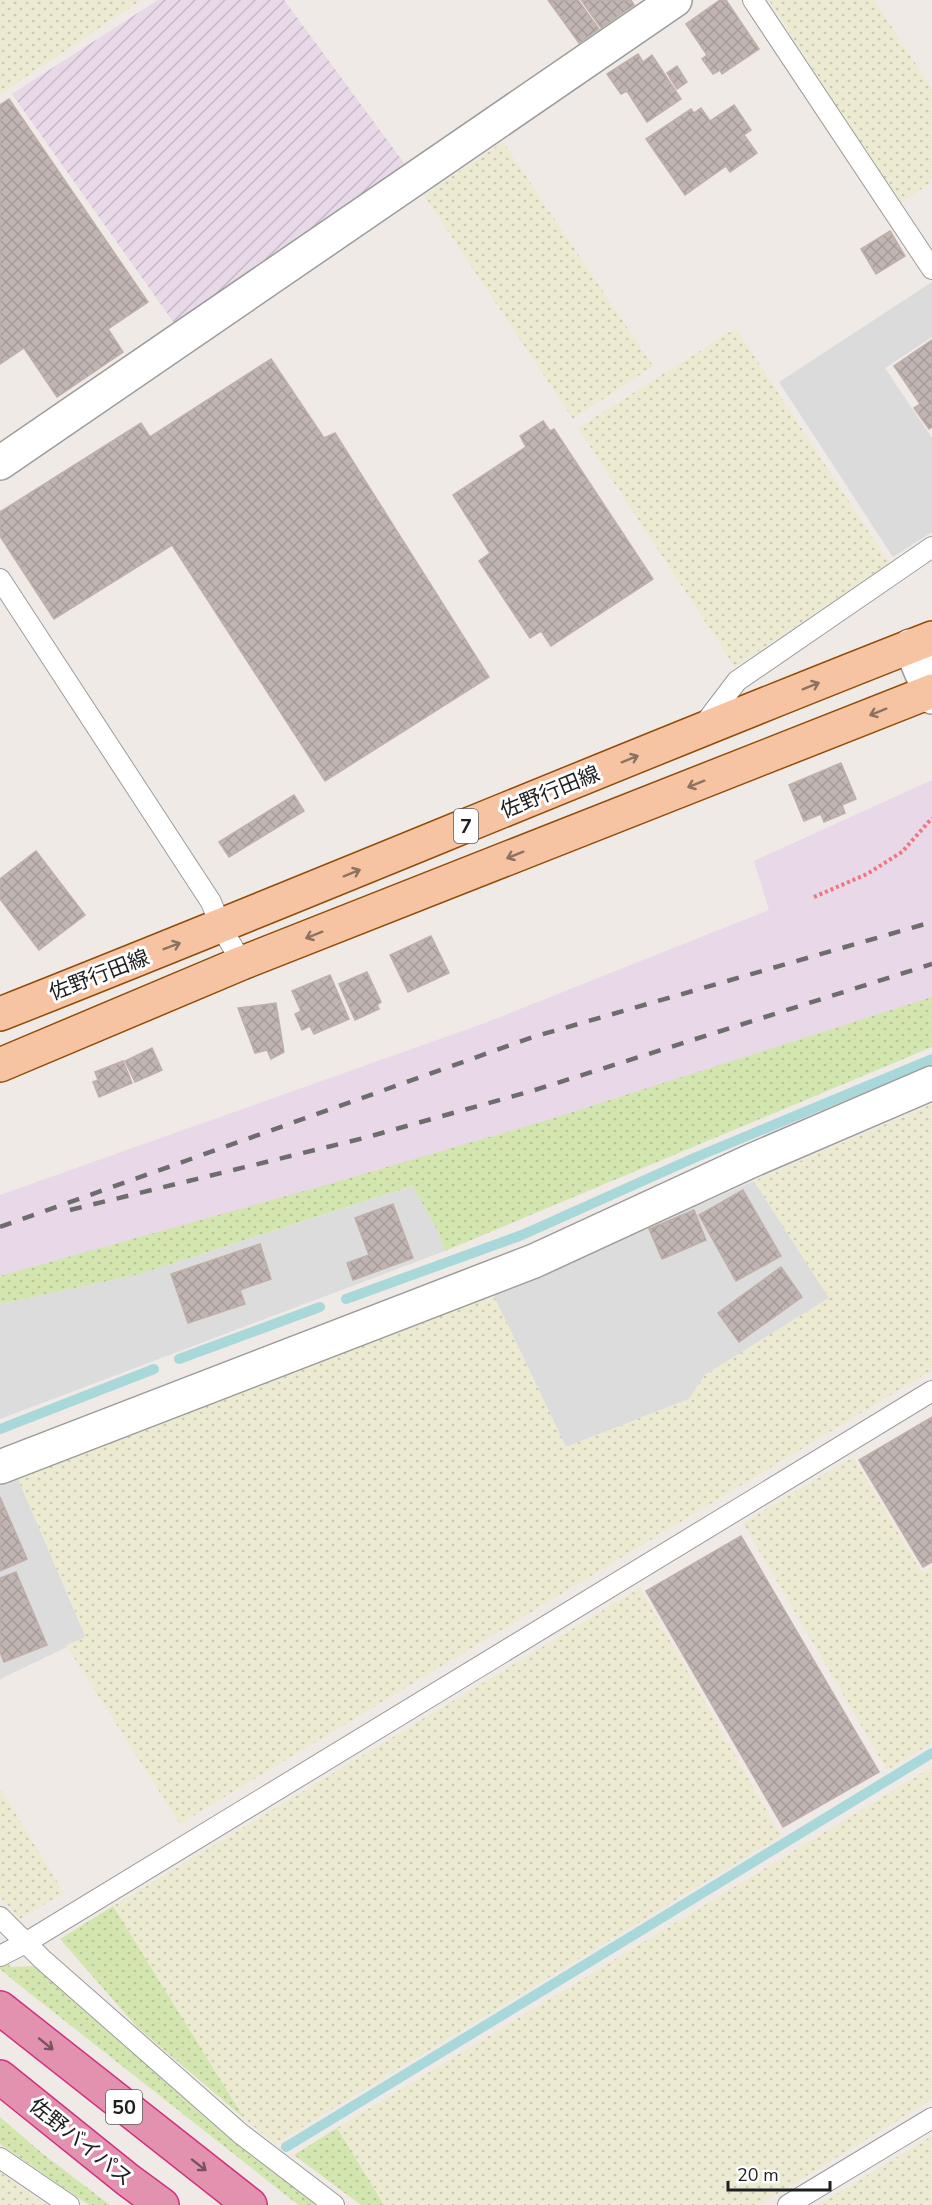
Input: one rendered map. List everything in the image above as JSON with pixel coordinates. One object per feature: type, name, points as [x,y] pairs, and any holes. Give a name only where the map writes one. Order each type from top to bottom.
[{"type":"highway","name":"50","points":[[0,2008],[250,2205]]},
{"type":"highway","name":"佐野バイパス","points":[[0,2077],[162,2205]]},
{"type":"main road","name":"佐野行田線","points":[[0,1014],[221,927],[921,642]]},
{"type":"main road","name":"佐野行田線","points":[[0,1065],[242,963],[931,693]]},
{"type":"street","points":[[0,463],[675,0]]},
{"type":"street","points":[[921,642],[931,693]]},
{"type":"street","points":[[0,1467],[534,1261],[753,1160],[932,1083]]},
{"type":"lane","points":[[753,0],[932,269]]},
{"type":"lane","points":[[699,731],[737,681],[932,547]]},
{"type":"lane","points":[[0,579],[211,902],[221,927],[242,963]]},
{"type":"lane","points":[[0,1956],[27,1942],[932,1391]]},
{"type":"lane","points":[[0,1917],[51,1966],[241,2134],[334,2205]]},
{"type":"lane","points":[[788,2205],[932,2118]]},
{"type":"lane","points":[[0,2158],[69,2205]]},
{"type":"path","points":[[814,897],[867,874],[902,852],[932,818]]},
{"type":"shaded area","points":[[0,0],[141,0],[0,94]]},
{"type":"shaded area","points":[[158,0],[284,0],[407,167],[174,323],[12,94]]},
{"type":"shaded area","points":[[769,0],[874,0],[932,89],[932,182],[899,204]]},
{"type":"shaded area","points":[[503,142],[653,366],[573,419],[424,195]]},
{"type":"shaded area","points":[[932,282],[932,337],[885,368],[932,438],[932,532],[893,557],[779,382]]},
{"type":"shaded area","points":[[736,328],[889,563],[735,667],[578,428]]},
{"type":"shaded area","points":[[932,780],[932,1038],[439,1234],[413,1186],[136,1275],[0,1304],[0,1195],[485,1023],[769,910],[754,861]]},
{"type":"shaded area","points":[[932,1104],[932,1370],[180,1824],[66,1645],[86,1637],[18,1479],[205,1402],[493,1294],[566,1447],[689,1399],[705,1375],[829,1298],[754,1181]]},
{"type":"shaded area","points":[[754,1181],[829,1298],[705,1375],[689,1399],[566,1447],[493,1294]]},
{"type":"shaded area","points":[[414,1186],[439,1234],[445,1251],[0,1419],[0,1304],[136,1275]]},
{"type":"shaded area","points":[[853,1457],[922,1573],[932,1568],[932,1743],[887,1770],[743,1523]]},
{"type":"shaded area","points":[[18,1479],[86,1638],[0,1679],[0,1486]]},
{"type":"shaded area","points":[[640,1588],[781,1836],[275,2144],[244,2118],[113,1906]]},
{"type":"shaded area","points":[[932,1767],[932,2099],[759,2205],[384,2205],[337,2128]]},
{"type":"shaded area","points":[[0,1788],[64,1893],[20,1919],[0,1897]]},
{"type":"shaded area","points":[[932,2136],[932,2205],[818,2205]]},
{"type":"shaded area","points":[[0,2172],[46,2205],[0,2205]]},
{"type":"green space","points":[[932,997],[932,1047],[445,1251],[439,1234],[413,1186],[136,1275],[0,1304],[0,1276],[541,1122]]},
{"type":"green space","points":[[113,1906],[244,2118],[137,2027],[60,1939]]},
{"type":"green space","points":[[0,1959],[12,1967],[35,1966],[278,2175],[320,2205],[299,2205],[292,2200],[18,1984],[0,1969]]},
{"type":"green space","points":[[0,2117],[43,2154],[110,2205],[89,2205],[0,2144]]},
{"type":"green space","points":[[337,2128],[384,2205],[361,2205],[294,2155]]},
{"type":"building","points":[[548,0],[578,0],[599,29],[579,43]]},
{"type":"building","points":[[581,0],[631,0],[634,5],[601,28]]},
{"type":"building","points":[[720,0],[726,0],[759,49],[722,74],[720,70],[713,74],[702,59],[707,55],[686,24]]},
{"type":"building","points":[[638,54],[643,62],[652,55],[681,99],[647,122],[627,91],[621,94],[607,74]]},
{"type":"building","points":[[677,66],[687,82],[677,89],[667,73]]},
{"type":"building","points":[[9,99],[148,302],[108,329],[123,352],[57,397],[24,348],[0,364],[0,105]]},
{"type":"building","points":[[734,105],[751,130],[744,135],[757,153],[730,172],[726,166],[685,195],[646,139],[691,109],[694,113],[701,108],[710,121]]},
{"type":"building","points":[[890,231],[905,256],[876,274],[861,249]]},
{"type":"building","points":[[932,340],[932,427],[929,429],[914,408],[920,404],[894,366]]},
{"type":"building","points":[[271,359],[324,438],[335,433],[489,677],[325,781],[172,545],[54,619],[0,536],[0,512],[141,423],[150,437]]},
{"type":"building","points":[[543,421],[550,431],[554,429],[653,579],[551,646],[541,631],[530,638],[479,561],[490,553],[453,495],[526,447],[520,436]]},
{"type":"building","points":[[841,763],[856,799],[842,805],[845,813],[824,822],[821,814],[804,821],[789,785]]},
{"type":"building","points":[[294,795],[304,811],[229,857],[219,842]]},
{"type":"building","points":[[36,851],[85,915],[39,950],[0,899],[0,879]]},
{"type":"building","points":[[431,936],[449,973],[408,992],[390,955]]},
{"type":"building","points":[[367,972],[381,1002],[377,1005],[379,1009],[355,1020],[339,984]]},
{"type":"building","points":[[330,975],[349,1019],[314,1034],[310,1026],[302,1030],[295,1014],[301,1011],[292,991]]},
{"type":"building","points":[[276,1003],[284,1052],[271,1059],[267,1050],[255,1053],[238,1008]]},
{"type":"building","points":[[152,1048],[162,1070],[135,1082],[125,1061]]},
{"type":"building","points":[[123,1061],[132,1083],[99,1097],[93,1082],[98,1080],[95,1072]]},
{"type":"building","points":[[743,1190],[781,1256],[736,1281],[699,1215]]},
{"type":"building","points":[[393,1204],[413,1258],[353,1280],[347,1263],[369,1255],[355,1218]]},
{"type":"building","points":[[694,1210],[706,1240],[662,1259],[649,1229]]},
{"type":"building","points":[[260,1244],[271,1279],[240,1290],[245,1304],[188,1323],[171,1274]]},
{"type":"building","points":[[781,1267],[802,1297],[739,1342],[718,1313]]},
{"type":"building","points":[[932,1417],[932,1562],[923,1567],[859,1460]]},
{"type":"building","points":[[0,1497],[27,1559],[0,1571]]},
{"type":"building","points":[[741,1536],[879,1772],[783,1827],[646,1591]]},
{"type":"building","points":[[16,1572],[47,1645],[4,1662],[0,1652],[0,1578]]},
{"type":"waterway","points":[[346,1299],[522,1235],[694,1158],[932,1059]]},
{"type":"waterway","points":[[179,1359],[320,1307]]},
{"type":"waterway","points":[[0,1429],[154,1369]]},
{"type":"waterway","points":[[286,2147],[932,1753]]},
{"type":"railway","points":[[0,1227],[533,1037],[932,922]]},
{"type":"railway","points":[[70,1210],[364,1138],[535,1090],[932,964]]}]
